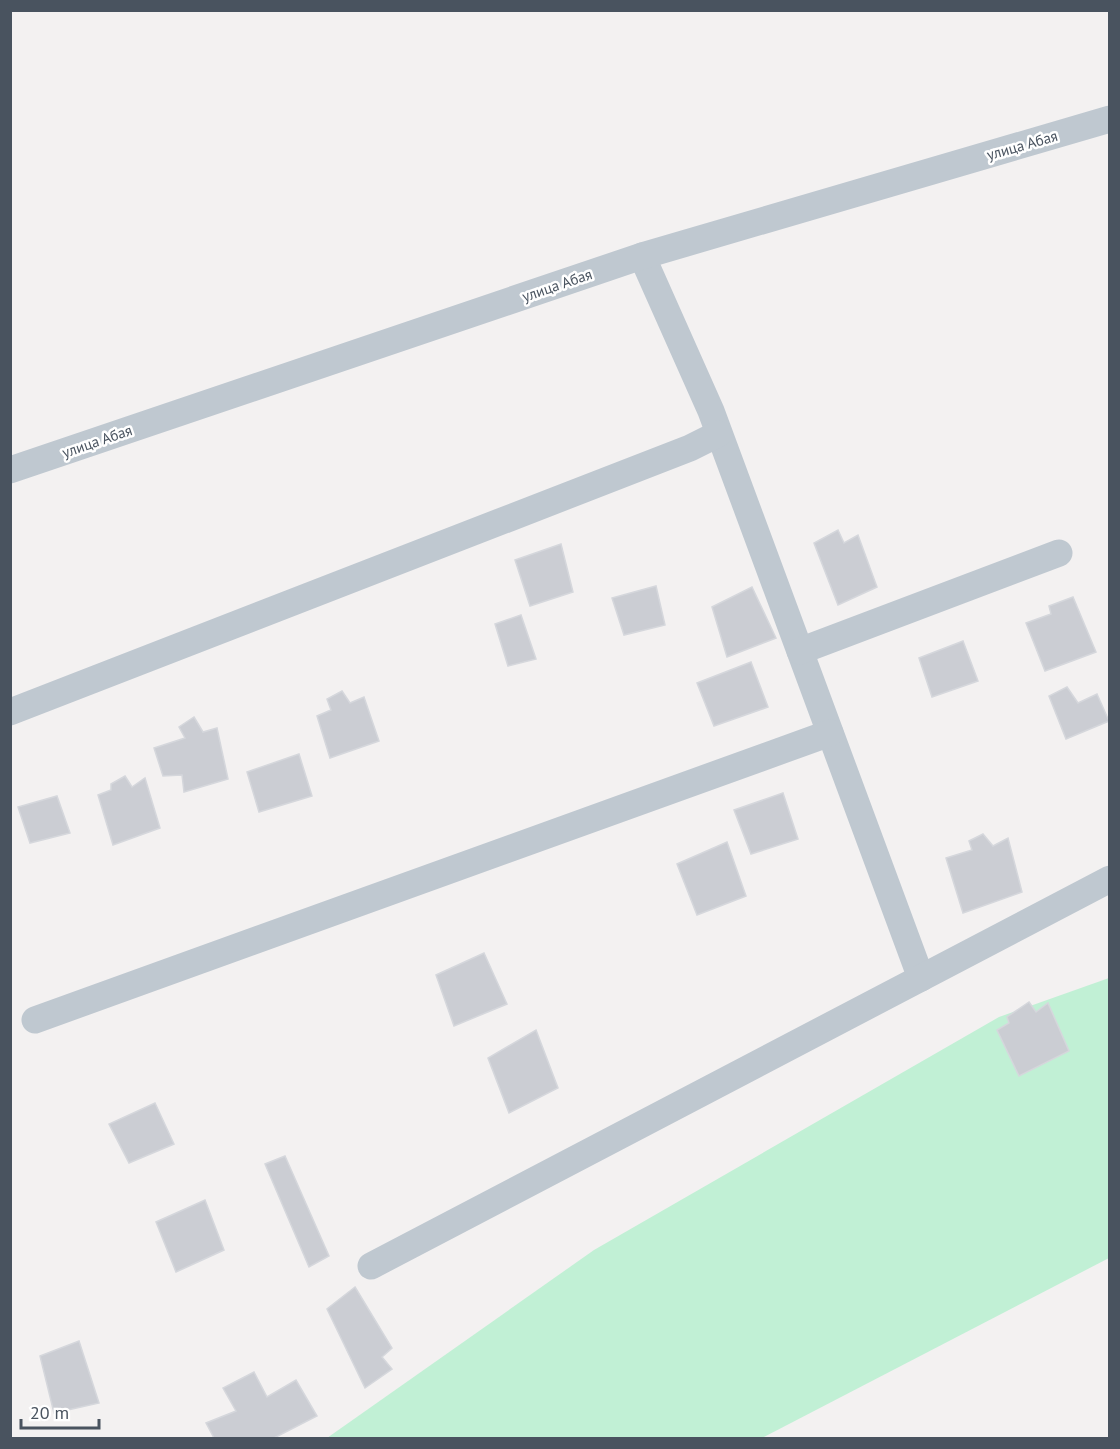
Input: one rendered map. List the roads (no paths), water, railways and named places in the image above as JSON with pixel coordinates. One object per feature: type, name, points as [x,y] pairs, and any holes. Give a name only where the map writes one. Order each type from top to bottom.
[{"type":"street","name":"улица Абая","points":[[10,470],[642,256],[1110,119]]},
{"type":"street","points":[[642,256],[711,411],[921,978]]},
{"type":"street","points":[[10,712],[690,448],[718,434]]},
{"type":"street","points":[[800,651],[1059,553]]},
{"type":"street","points":[[36,1020],[830,733]]},
{"type":"street","points":[[370,1266],[1110,879]]}]
